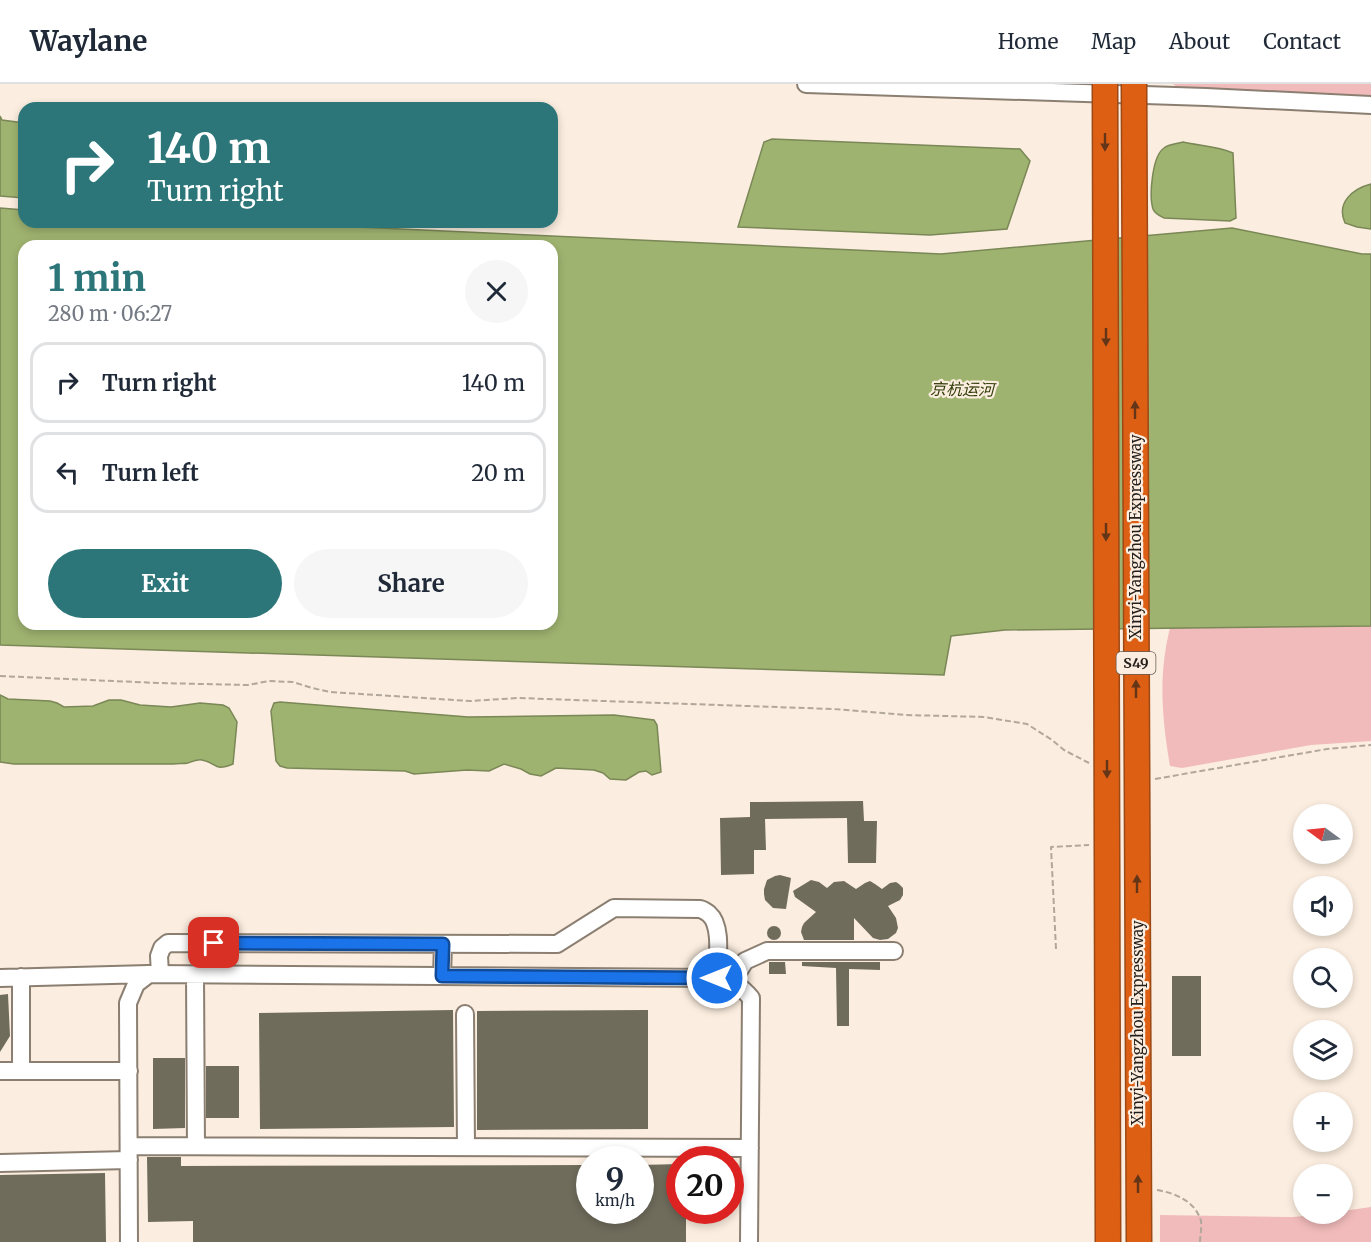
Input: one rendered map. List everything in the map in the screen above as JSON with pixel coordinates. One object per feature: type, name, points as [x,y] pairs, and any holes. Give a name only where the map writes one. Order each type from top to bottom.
[{"type":"highway","name":"Xinyi-Yangzhou Expressway","points":[[1105,84],[1108,1242]]},
{"type":"highway","name":"Xinyi-Yangzhou Expressway","points":[[1134,84],[1139,1242]]},
{"type":"street","points":[[806,84],[1206,97],[1371,105]]},
{"type":"street","points":[[1189,84],[1206,97]]},
{"type":"street","points":[[129,1242],[128,1004],[136,984],[154,974],[162,948],[168,943],[557,944],[614,909],[700,909],[709,913],[715,922],[724,980]]},
{"type":"street","points":[[442,976],[443,944]]},
{"type":"street","points":[[724,980],[745,961],[767,951],[894,951]]},
{"type":"street","points":[[0,978],[154,974],[724,980],[742,987],[751,998],[749,1242]]},
{"type":"street","points":[[195,975],[196,1146]]},
{"type":"street","points":[[21,977],[21,1071]]},
{"type":"street","points":[[465,1014],[466,1147]]},
{"type":"street","points":[[0,1071],[129,1071]]},
{"type":"street","points":[[0,1163],[196,1146],[750,1148]]},
{"type":"path","points":[[0,676],[248,685],[269,681],[293,682],[330,692],[470,701],[529,698],[984,717],[1027,724],[1064,750],[1096,767]]},
{"type":"path","points":[[1152,779],[1159,780],[1327,749],[1371,745]]},
{"type":"path","points":[[1056,949],[1051,847],[1098,845]]},
{"type":"path","points":[[1148,1188],[1176,1195],[1193,1208],[1201,1220],[1200,1242]]},
{"type":"shaded area","points":[[1173,84],[1371,84],[1371,114],[1203,105]]},
{"type":"shaded area","points":[[1371,626],[1371,741],[1311,745],[1182,768],[1170,766],[1162,697],[1164,663],[1170,628]]},
{"type":"shaded area","points":[[1371,1207],[1371,1242],[1160,1242],[1160,1215],[1293,1217],[1293,1224],[1353,1224],[1353,1210]]},
{"type":"water","points":[[0,116],[2,120],[18,122],[18,198],[0,196]]},
{"type":"water","points":[[772,139],[1020,149],[1030,161],[1007,229],[930,235],[738,227],[764,142]]},
{"type":"water","points":[[1183,142],[1215,147],[1233,153],[1236,218],[1230,221],[1164,218],[1154,211],[1152,186],[1157,159],[1166,147]]},
{"type":"water","points":[[1371,184],[1371,229],[1345,223],[1344,203],[1352,193]]},
{"type":"water","name":"京杭运河","points":[[0,208],[18,210],[18,228],[380,228],[941,254],[1232,228],[1371,254],[1371,626],[1005,630],[951,636],[944,675],[0,645]]},
{"type":"water","points":[[0,695],[8,699],[50,701],[64,707],[93,706],[109,700],[171,707],[200,703],[223,705],[229,708],[237,722],[233,764],[219,767],[200,760],[173,764],[14,764],[0,762]]},
{"type":"water","points":[[274,703],[468,717],[614,715],[654,720],[657,725],[661,772],[652,775],[646,771],[639,772],[626,780],[610,779],[594,770],[556,768],[541,776],[504,764],[489,771],[467,770],[414,774],[405,771],[287,768],[280,766],[276,761],[271,711]]},
{"type":"building","points":[[863,801],[864,821],[877,821],[876,863],[848,863],[847,818],[765,819],[766,850],[754,850],[754,874],[721,875],[720,818],[750,817],[750,802]]},
{"type":"building","points":[[780,875],[791,878],[786,909],[773,908],[765,900],[764,889],[767,880]]},
{"type":"building","points":[[811,880],[827,888],[834,882],[844,881],[856,889],[870,881],[882,889],[896,882],[903,888],[903,895],[900,900],[888,906],[896,918],[898,928],[896,933],[888,939],[873,938],[854,918],[854,940],[804,940],[802,927],[816,912],[795,897],[793,891]]},
{"type":"building","points":[[771,926],[777,926],[781,933],[777,940],[771,940],[767,936],[767,930]]},
{"type":"building","points":[[769,962],[785,962],[786,974],[769,974]]},
{"type":"building","points":[[802,962],[880,962],[880,970],[849,969],[849,1026],[837,1026],[836,968],[802,966]]},
{"type":"building","points":[[1172,976],[1201,976],[1201,1056],[1172,1056]]},
{"type":"building","points":[[8,994],[10,1036],[0,1052],[0,995]]},
{"type":"building","points":[[453,1010],[454,1127],[260,1129],[259,1013]]},
{"type":"building","points":[[648,1010],[648,1129],[477,1130],[477,1011]]},
{"type":"building","points":[[153,1058],[185,1058],[185,1128],[153,1129]]},
{"type":"building","points":[[206,1066],[239,1066],[239,1118],[206,1118]]},
{"type":"building","points":[[147,1157],[181,1157],[181,1166],[576,1165],[576,1224],[654,1224],[654,1165],[666,1164],[666,1224],[686,1224],[686,1242],[193,1242],[193,1221],[148,1222]]},
{"type":"building","points":[[105,1173],[106,1242],[0,1242],[0,1175]]},
{"type":"route","points":[[214,943],[443,944],[442,976],[717,978]]}]
